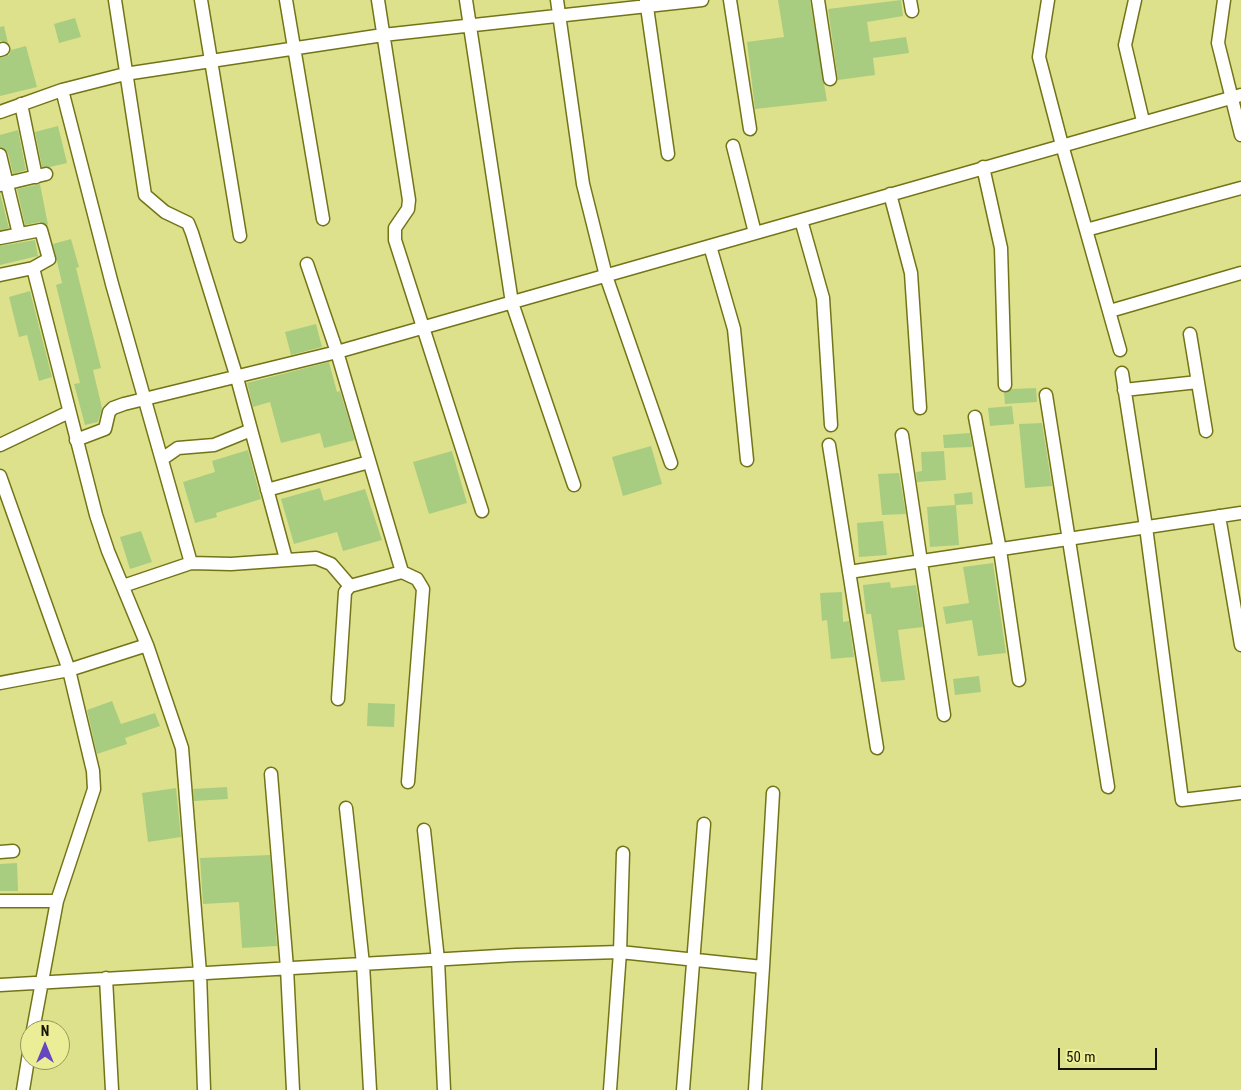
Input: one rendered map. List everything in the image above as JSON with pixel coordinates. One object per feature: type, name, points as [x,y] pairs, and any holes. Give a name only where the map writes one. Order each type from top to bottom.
[{"type":"street","points":[[115,0],[145,196],[165,212],[188,223],[237,378],[286,559]]},
{"type":"street","points":[[200,0],[240,236]]},
{"type":"street","points":[[286,0],[292,47],[323,219]]},
{"type":"street","points":[[378,0],[408,200],[408,209],[395,228],[395,240],[482,512]]},
{"type":"street","points":[[466,0],[468,26],[512,303],[574,485]]},
{"type":"street","points":[[557,0],[583,184],[606,276],[672,463]]},
{"type":"street","points":[[0,112],[62,90],[125,74],[210,60],[384,35],[646,4],[702,0]]},
{"type":"street","points":[[730,0],[750,129]]},
{"type":"street","points":[[818,0],[830,79]]},
{"type":"street","points":[[1048,0],[1039,56],[1120,350]]},
{"type":"street","points":[[1134,0],[1125,44],[1143,121]]},
{"type":"street","points":[[1224,0],[1218,42],[1236,95],[1241,135]]},
{"type":"street","points":[[646,4],[668,154]]},
{"type":"street","points":[[62,90],[112,284],[191,562]]},
{"type":"street","points":[[76,440],[105,429],[109,412],[112,408],[237,378],[424,328],[1236,95]]},
{"type":"street","points":[[3,184],[41,176],[20,104]]},
{"type":"street","points":[[732,146],[755,233]]},
{"type":"street","points":[[0,155],[3,184],[19,234]]},
{"type":"street","points":[[984,168],[1001,248],[1005,385]]},
{"type":"street","points":[[1086,230],[1241,188]]},
{"type":"street","points":[[890,194],[911,273],[920,408]]},
{"type":"street","points":[[801,220],[823,298],[832,425]]},
{"type":"street","points":[[0,238],[38,230],[44,233],[49,259],[33,268],[0,275]]},
{"type":"street","points":[[710,246],[734,329],[747,460]]},
{"type":"street","points":[[307,264],[337,352],[402,572]]},
{"type":"street","points":[[33,268],[68,412],[96,515],[108,551],[147,645],[182,748],[200,973],[204,1090]]},
{"type":"street","points":[[1110,311],[1241,273]]},
{"type":"street","points":[[1190,334],[1206,431]]},
{"type":"street","points":[[1122,373],[1146,527],[1182,800],[1241,793]]},
{"type":"street","points":[[1124,390],[1198,382]]},
{"type":"street","points":[[1046,395],[1108,787]]},
{"type":"street","points":[[0,445],[68,412]]},
{"type":"street","points":[[975,417],[1000,550],[1019,680]]},
{"type":"street","points":[[162,459],[178,448],[214,445],[251,430]]},
{"type":"street","points":[[902,435],[944,715]]},
{"type":"street","points":[[829,445],[877,748]]},
{"type":"street","points":[[268,490],[369,462]]},
{"type":"street","points":[[0,476],[69,670],[93,770],[94,789],[56,901],[34,1020]]},
{"type":"street","points":[[849,572],[1241,513]]},
{"type":"street","points":[[1219,516],[1241,644]]},
{"type":"street","points":[[123,586],[191,562],[231,564],[316,558],[331,564],[350,586]]},
{"type":"street","points":[[338,699],[345,592],[350,586],[402,572],[417,579],[423,589],[408,782]]},
{"type":"street","points":[[0,683],[69,670],[147,645]]},
{"type":"street","points":[[272,774],[288,968],[293,1090]]},
{"type":"street","points":[[755,1090],[773,793]]},
{"type":"street","points":[[346,808],[363,964],[370,1090]]},
{"type":"street","points":[[684,1090],[704,824]]},
{"type":"street","points":[[424,830],[438,960],[444,1090]]},
{"type":"street","points":[[0,852],[13,851]]},
{"type":"street","points":[[610,1090],[620,952],[623,853]]},
{"type":"street","points":[[0,901],[56,901]]},
{"type":"street","points":[[0,985],[516,955],[620,952],[763,967]]},
{"type":"street","points":[[106,978],[112,1090]]},
{"type":"street","points":[[23,1090],[26,1070]]},
{"type":"building","points":[[778,0],[810,0],[827,101],[755,109],[747,42],[784,37]]},
{"type":"building","points":[[901,0],[903,16],[867,22],[870,42],[906,37],[909,53],[873,58],[875,75],[838,80],[828,9]]},
{"type":"building","points":[[75,18],[81,37],[59,43],[54,24]]},
{"type":"building","points":[[4,26],[8,43],[0,41],[0,27]]},
{"type":"building","points":[[26,46],[37,87],[0,96],[0,58],[9,55],[11,50]]},
{"type":"building","points":[[58,126],[67,163],[42,167],[35,132]]},
{"type":"building","points":[[18,130],[26,170],[13,174],[8,153],[0,147],[0,135]]},
{"type":"building","points":[[40,184],[48,225],[40,222],[25,225],[17,189]]},
{"type":"building","points":[[0,193],[9,228],[0,230]]},
{"type":"building","points":[[71,239],[79,267],[76,268],[101,368],[93,370],[102,408],[98,422],[85,425],[74,384],[80,383],[56,285],[62,283],[53,244]]},
{"type":"building","points":[[35,240],[38,256],[0,265],[0,246]]},
{"type":"building","points":[[30,291],[52,377],[39,381],[27,335],[19,337],[9,297]]},
{"type":"building","points":[[316,324],[322,347],[291,355],[285,332]]},
{"type":"building","points":[[329,362],[337,392],[340,391],[355,440],[324,448],[320,433],[281,443],[270,402],[253,407],[247,383]]},
{"type":"building","points":[[1036,388],[1037,402],[1005,404],[1004,393],[1012,389]]},
{"type":"building","points":[[1012,406],[1014,424],[990,426],[988,408]]},
{"type":"building","points":[[1042,423],[1052,486],[1025,488],[1019,424]]},
{"type":"building","points":[[970,433],[972,447],[944,448],[943,435]]},
{"type":"building","points":[[651,446],[662,484],[623,496],[612,457]]},
{"type":"building","points":[[248,450],[261,499],[216,513],[217,517],[195,523],[183,482],[215,472],[212,461]]},
{"type":"building","points":[[452,451],[467,503],[429,514],[413,462]]},
{"type":"building","points":[[944,451],[946,480],[917,482],[916,472],[922,471],[921,452]]},
{"type":"building","points":[[899,473],[906,514],[882,515],[878,474]]},
{"type":"building","points":[[320,488],[324,501],[365,489],[382,540],[343,551],[337,532],[294,544],[281,499]]},
{"type":"building","points":[[972,492],[973,504],[956,505],[959,545],[930,547],[927,507],[955,505],[954,494]]},
{"type":"building","points":[[883,521],[887,555],[859,557],[857,523]]},
{"type":"building","points":[[141,531],[152,562],[130,569],[120,537]]},
{"type":"building","points":[[993,563],[1006,653],[978,656],[972,620],[946,624],[943,607],[969,603],[963,567]]},
{"type":"building","points":[[890,582],[891,588],[916,585],[923,627],[898,630],[905,680],[881,682],[871,614],[866,614],[863,585]]},
{"type":"building","points":[[842,592],[843,622],[849,621],[854,657],[831,659],[827,620],[822,621],[820,593]]},
{"type":"building","points":[[979,676],[981,692],[955,695],[953,679]]},
{"type":"building","points":[[112,701],[121,724],[155,713],[160,726],[125,738],[127,744],[97,754],[87,710]]},
{"type":"building","points":[[368,703],[395,704],[394,727],[367,726]]},
{"type":"building","points":[[227,787],[228,799],[194,801],[193,789]]},
{"type":"building","points":[[176,788],[181,837],[148,842],[142,793]]},
{"type":"building","points":[[270,855],[277,946],[242,948],[239,902],[203,904],[200,858]]},
{"type":"building","points":[[17,863],[18,891],[0,891],[0,864]]}]
